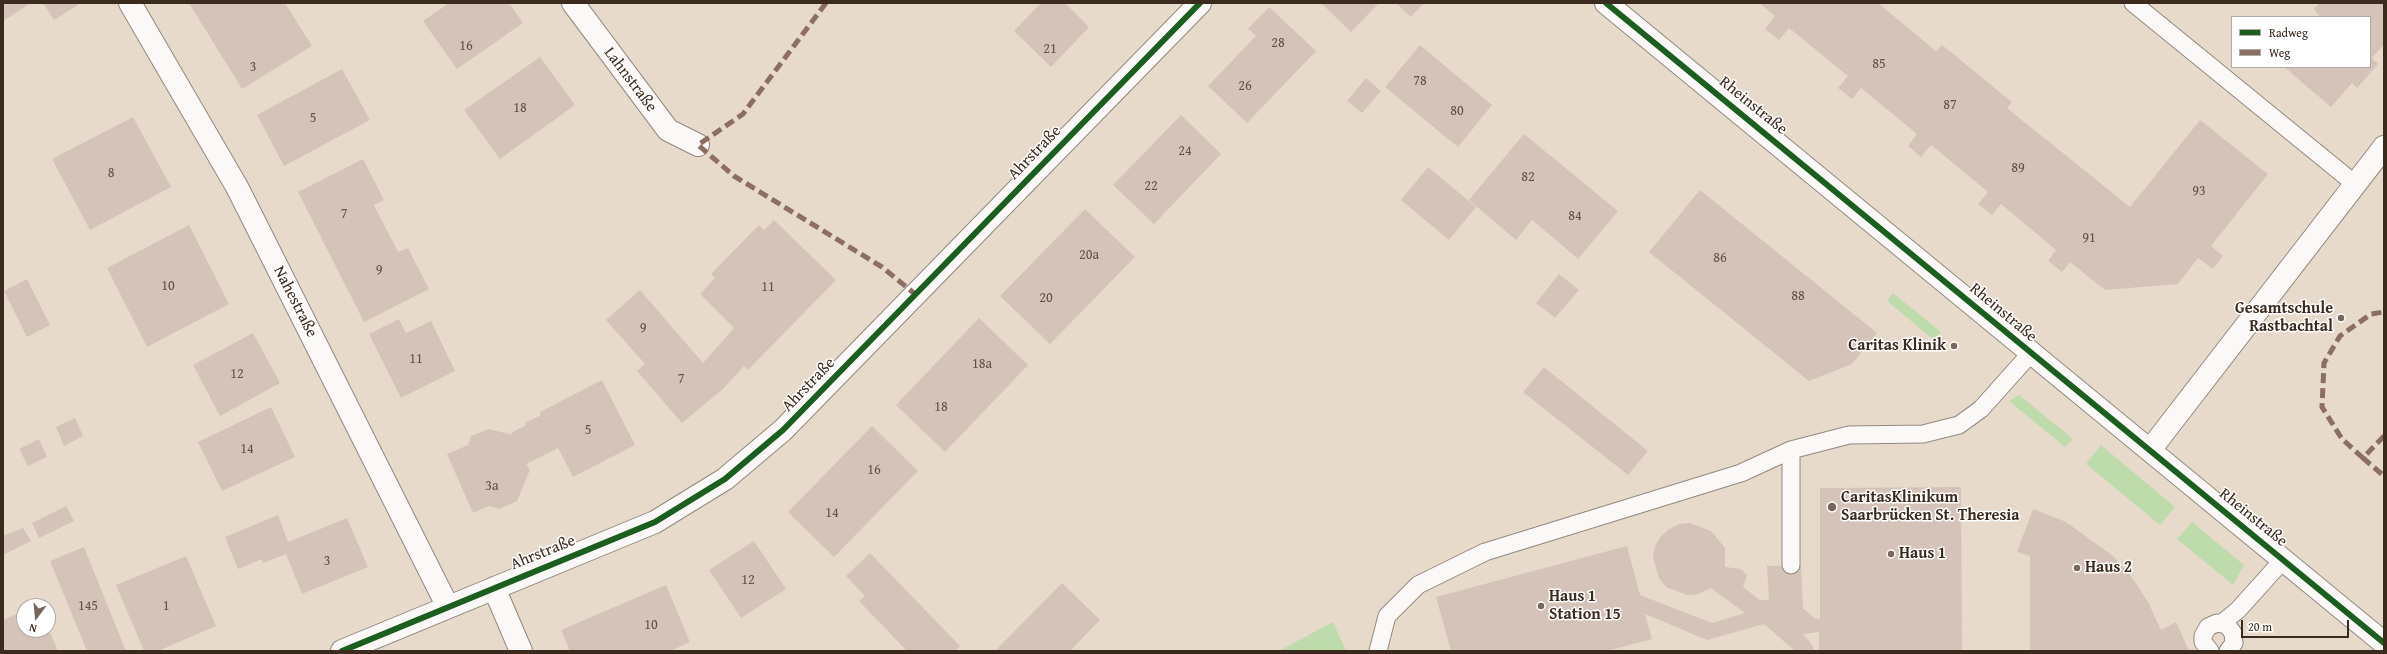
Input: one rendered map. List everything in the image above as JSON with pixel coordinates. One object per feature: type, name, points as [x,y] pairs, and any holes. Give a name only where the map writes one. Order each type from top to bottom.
[{"type":"street","name":"Nahestraße","points":[[130,3],[237,187],[448,607]]},
{"type":"street","name":"Lahnstraße","points":[[573,3],[668,130],[698,145]]},
{"type":"street","name":"Ahrstraße","points":[[342,651],[655,522],[725,479],[783,430],[1200,3]]},
{"type":"street","name":"Rheinstraße","points":[[1606,3],[2384,643]]},
{"type":"street","points":[[2150,450],[2384,147]]},
{"type":"street","points":[[494,588],[521,651]]},
{"type":"lane","points":[[2133,3],[2355,184]]},
{"type":"lane","points":[[1378,651],[1387,616],[1418,585],[1486,552],[1741,473],[1791,450],[1849,435],[1923,434],[1959,425],[1981,409],[2031,353]]},
{"type":"lane","points":[[1791,450],[1791,565]]},
{"type":"lane","points":[[2210,651],[2203,642],[2204,632],[2212,624],[2222,623],[2238,610],[2283,560]]},
{"type":"lane","points":[[2231,645],[2238,610]]},
{"type":"lane","points":[[2222,623],[2231,628],[2231,645]]},
{"type":"green space","points":[[1893,293],[1941,332],[1934,340],[1887,301]]},
{"type":"green space","points":[[2019,395],[2073,439],[2065,447],[2009,401]]},
{"type":"green space","points":[[2101,445],[2175,507],[2160,525],[2086,464]]},
{"type":"green space","points":[[2192,522],[2244,565],[2233,585],[2177,539]]},
{"type":"green space","points":[[1333,622],[1346,651],[1279,651]]},
{"type":"building","points":[[3,3],[31,3],[3,21]]},
{"type":"building","points":[[43,3],[77,3],[78,5],[54,20]]},
{"type":"building","points":[[189,3],[285,3],[312,46],[242,89]]},
{"type":"building","points":[[449,3],[509,3],[523,23],[457,69],[423,21]]},
{"type":"building","points":[[1041,3],[1065,3],[1089,27],[1051,67],[1014,31]]},
{"type":"building","points":[[1321,3],[1379,3],[1351,32]]},
{"type":"building","points":[[1396,3],[1424,3],[1411,17]]},
{"type":"building","points":[[1759,3],[1878,3],[1936,51],[1942,45],[2012,102],[2007,108],[2130,207],[2200,120],[2268,174],[2211,246],[2223,256],[2213,269],[2198,258],[2178,284],[2105,290],[2070,262],[2062,272],[2048,261],[2056,250],[2001,204],[1992,215],[1978,204],[1988,192],[1931,145],[1921,157],[1908,146],[1917,134],[1861,88],[1852,99],[1838,88],[1848,76],[1789,28],[1779,40],[1765,29],[1775,16]]},
{"type":"building","points":[[2319,3],[2384,3],[2384,44],[2372,58],[2378,64],[2357,88],[2352,83],[2331,107],[2285,68],[2371,68],[2371,16],[2319,16],[2314,9]]},
{"type":"building","points":[[1269,7],[1316,51],[1247,123],[1208,86],[1256,36],[1248,29]]},
{"type":"building","points":[[1420,45],[1492,105],[1458,147],[1385,87]]},
{"type":"building","points":[[540,57],[575,105],[500,159],[464,110]]},
{"type":"building","points":[[342,69],[370,120],[284,166],[257,115]]},
{"type":"building","points":[[1366,78],[1381,91],[1362,113],[1347,101]]},
{"type":"building","points":[[1181,115],[1221,154],[1154,224],[1113,185]]},
{"type":"building","points":[[133,117],[171,187],[90,230],[52,159]]},
{"type":"building","points":[[1524,134],[1618,211],[1578,259],[1532,220],[1516,240],[1469,200]]},
{"type":"building","points":[[363,159],[384,200],[374,205],[398,252],[408,248],[429,289],[364,322],[298,192]]},
{"type":"building","points":[[1428,167],[1476,207],[1449,240],[1401,200]]},
{"type":"building","points":[[1700,190],[1877,333],[1852,364],[1809,381],[1649,252]]},
{"type":"building","points":[[1085,209],[1135,257],[1050,344],[1000,296]]},
{"type":"building","points":[[774,220],[836,280],[748,370],[744,366],[724,388],[682,423],[637,371],[645,364],[606,320],[640,290],[703,363],[734,328],[700,294],[715,278],[711,274],[759,225],[764,230]]},
{"type":"building","points":[[189,225],[229,304],[147,347],[107,268]]},
{"type":"building","points":[[1559,274],[1579,290],[1555,318],[1536,303]]},
{"type":"building","points":[[27,279],[50,325],[27,337],[4,291]]},
{"type":"building","points":[[979,318],[1028,365],[945,452],[896,405]]},
{"type":"building","points":[[399,319],[406,333],[431,321],[455,371],[401,398],[369,334]]},
{"type":"building","points":[[253,333],[280,383],[220,416],[193,365]]},
{"type":"building","points":[[1544,367],[1648,451],[1628,475],[1523,392]]},
{"type":"building","points":[[602,380],[635,445],[573,477],[558,448],[526,464],[530,470],[517,501],[499,509],[489,506],[473,513],[447,454],[468,445],[471,436],[489,429],[513,435],[511,433],[526,425],[525,423],[541,415],[540,412]]},
{"type":"building","points":[[271,407],[295,457],[222,491],[198,442]]},
{"type":"building","points":[[75,418],[83,436],[64,446],[56,427]]},
{"type":"building","points":[[872,426],[918,471],[834,557],[788,512]]},
{"type":"building","points":[[39,439],[47,457],[28,466],[19,449]]},
{"type":"building","points":[[1961,487],[1962,651],[1819,651],[1819,632],[1803,634],[1813,646],[1814,651],[1795,651],[1764,624],[1707,640],[1645,614],[1652,639],[1607,651],[1451,651],[1436,597],[1627,546],[1640,595],[1712,623],[1745,613],[1711,588],[1698,594],[1687,595],[1666,587],[1659,578],[1653,557],[1655,546],[1661,536],[1669,529],[1679,524],[1690,523],[1711,531],[1725,548],[1725,567],[1741,569],[1747,575],[1743,587],[1760,600],[1769,600],[1767,566],[1801,565],[1803,608],[1814,618],[1820,619],[1820,488]]},
{"type":"building","points":[[66,506],[74,521],[39,538],[32,523]]},
{"type":"building","name":"Haus 2","points":[[2033,509],[2066,522],[2113,556],[2134,580],[2149,604],[2161,630],[2176,622],[2189,651],[2030,651],[2030,556],[2017,552]]},
{"type":"building","points":[[278,515],[288,542],[347,518],[368,567],[302,594],[286,554],[263,563],[262,559],[238,569],[225,537]]},
{"type":"building","points":[[23,528],[31,541],[3,555],[3,536]]},
{"type":"building","points":[[754,541],[786,589],[741,618],[709,570]]},
{"type":"building","points":[[84,547],[126,651],[87,651],[50,561]]},
{"type":"building","points":[[870,553],[960,646],[955,651],[907,651],[859,601],[865,596],[846,576]]},
{"type":"building","points":[[186,556],[216,626],[158,651],[144,651],[116,585]]},
{"type":"building","points":[[1062,583],[1100,620],[1070,651],[995,651]]},
{"type":"building","points":[[666,585],[690,642],[670,651],[570,651],[561,630]]},
{"type":"building","points":[[16,614],[16,638],[52,638],[58,651],[3,651],[3,620]]},
{"type":"marked path","points":[[826,3],[743,114],[698,145],[734,176],[882,267],[915,294]]},
{"type":"marked path","points":[[2363,458],[2342,439],[2322,407],[2324,363],[2340,336],[2371,314],[2384,312]]},
{"type":"marked path","points":[[2384,436],[2363,458],[2384,476]]},
{"type":"cycle path","points":[[342,651],[655,522],[725,479],[783,430],[1200,3]]},
{"type":"cycle path","points":[[1606,3],[2384,643]]},
{"type":"place","name":"Gesamtschule Rastbachtal","points":[[2341,318]]},
{"type":"place","name":"Caritas Klinik","points":[[1954,346]]},
{"type":"place","name":"CaritasKlinikum Saarbrücken St. Theresia","points":[[1832,507]]},
{"type":"place","name":"Haus 1","points":[[1891,554]]},
{"type":"place","name":"Haus 2","points":[[2077,568]]},
{"type":"place","name":"Haus 1 Station 15","points":[[1541,606]]}]
